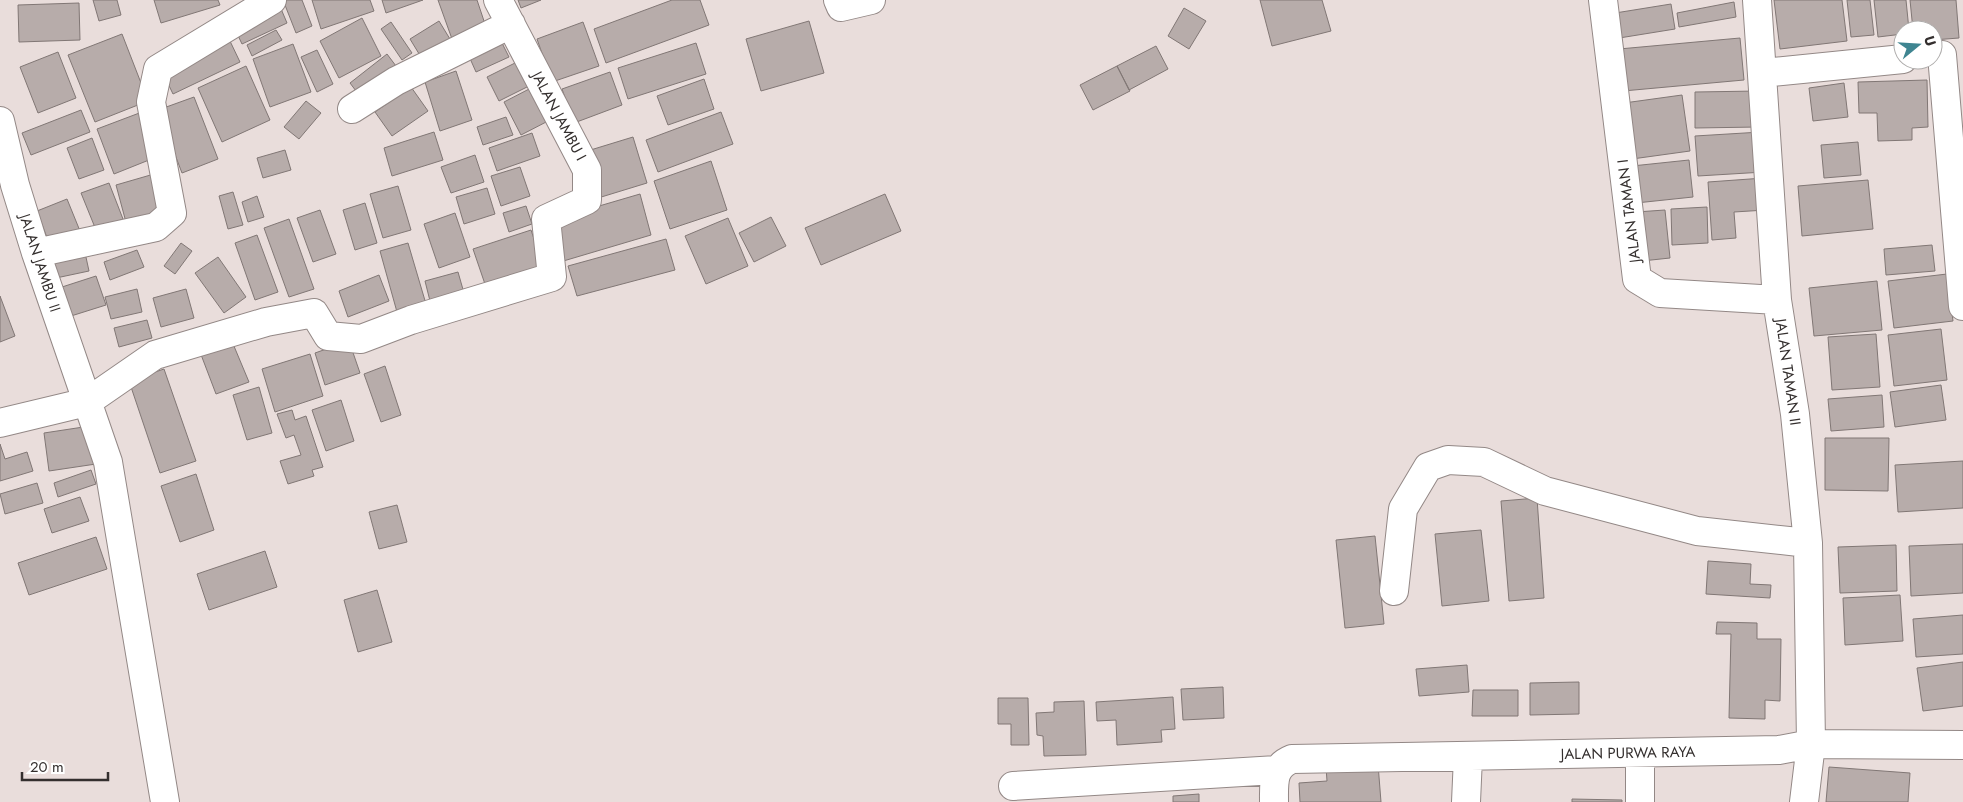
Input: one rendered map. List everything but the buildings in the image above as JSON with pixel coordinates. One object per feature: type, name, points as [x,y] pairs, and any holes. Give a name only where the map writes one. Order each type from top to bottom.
[{"type":"street","points":[[36,253],[156,227],[172,213],[151,102],[158,69],[272,0]]},
{"type":"street","name":"JALAN JAMBU I","points":[[87,402],[155,354],[266,322],[314,313],[328,336],[361,339],[411,320],[552,277],[553,272],[546,219],[587,200],[587,170],[498,0]]},
{"type":"street","points":[[838,0],[841,7],[871,0]]},
{"type":"street","name":"JALAN TAMAN I","points":[[1604,0],[1638,279],[1660,293],[1777,300]]},
{"type":"street","name":"JALAN TAMAN II","points":[[1757,0],[1777,300],[1795,414],[1808,543],[1811,744],[1804,802]]},
{"type":"street","points":[[352,109],[396,81],[511,24]]},
{"type":"street","points":[[1946,54],[1963,306]]},
{"type":"street","points":[[1763,73],[1893,60]]},
{"type":"street","name":"JALAN JAMBU II","points":[[0,121],[8,186],[36,253],[108,462],[165,802]]},
{"type":"street","points":[[0,423],[87,402]]},
{"type":"street","points":[[1394,591],[1403,509],[1428,467],[1448,460],[1484,462],[1545,491],[1697,532],[1808,543]]},
{"type":"street","name":"JALAN PURWA RAYA","points":[[1013,786],[1284,765],[1468,757],[1779,750],[1811,744],[1963,745]]},
{"type":"street","points":[[1640,753],[1640,802]]},
{"type":"street","points":[[1466,802],[1468,757]]},
{"type":"street","points":[[1274,802],[1284,765]]}]
